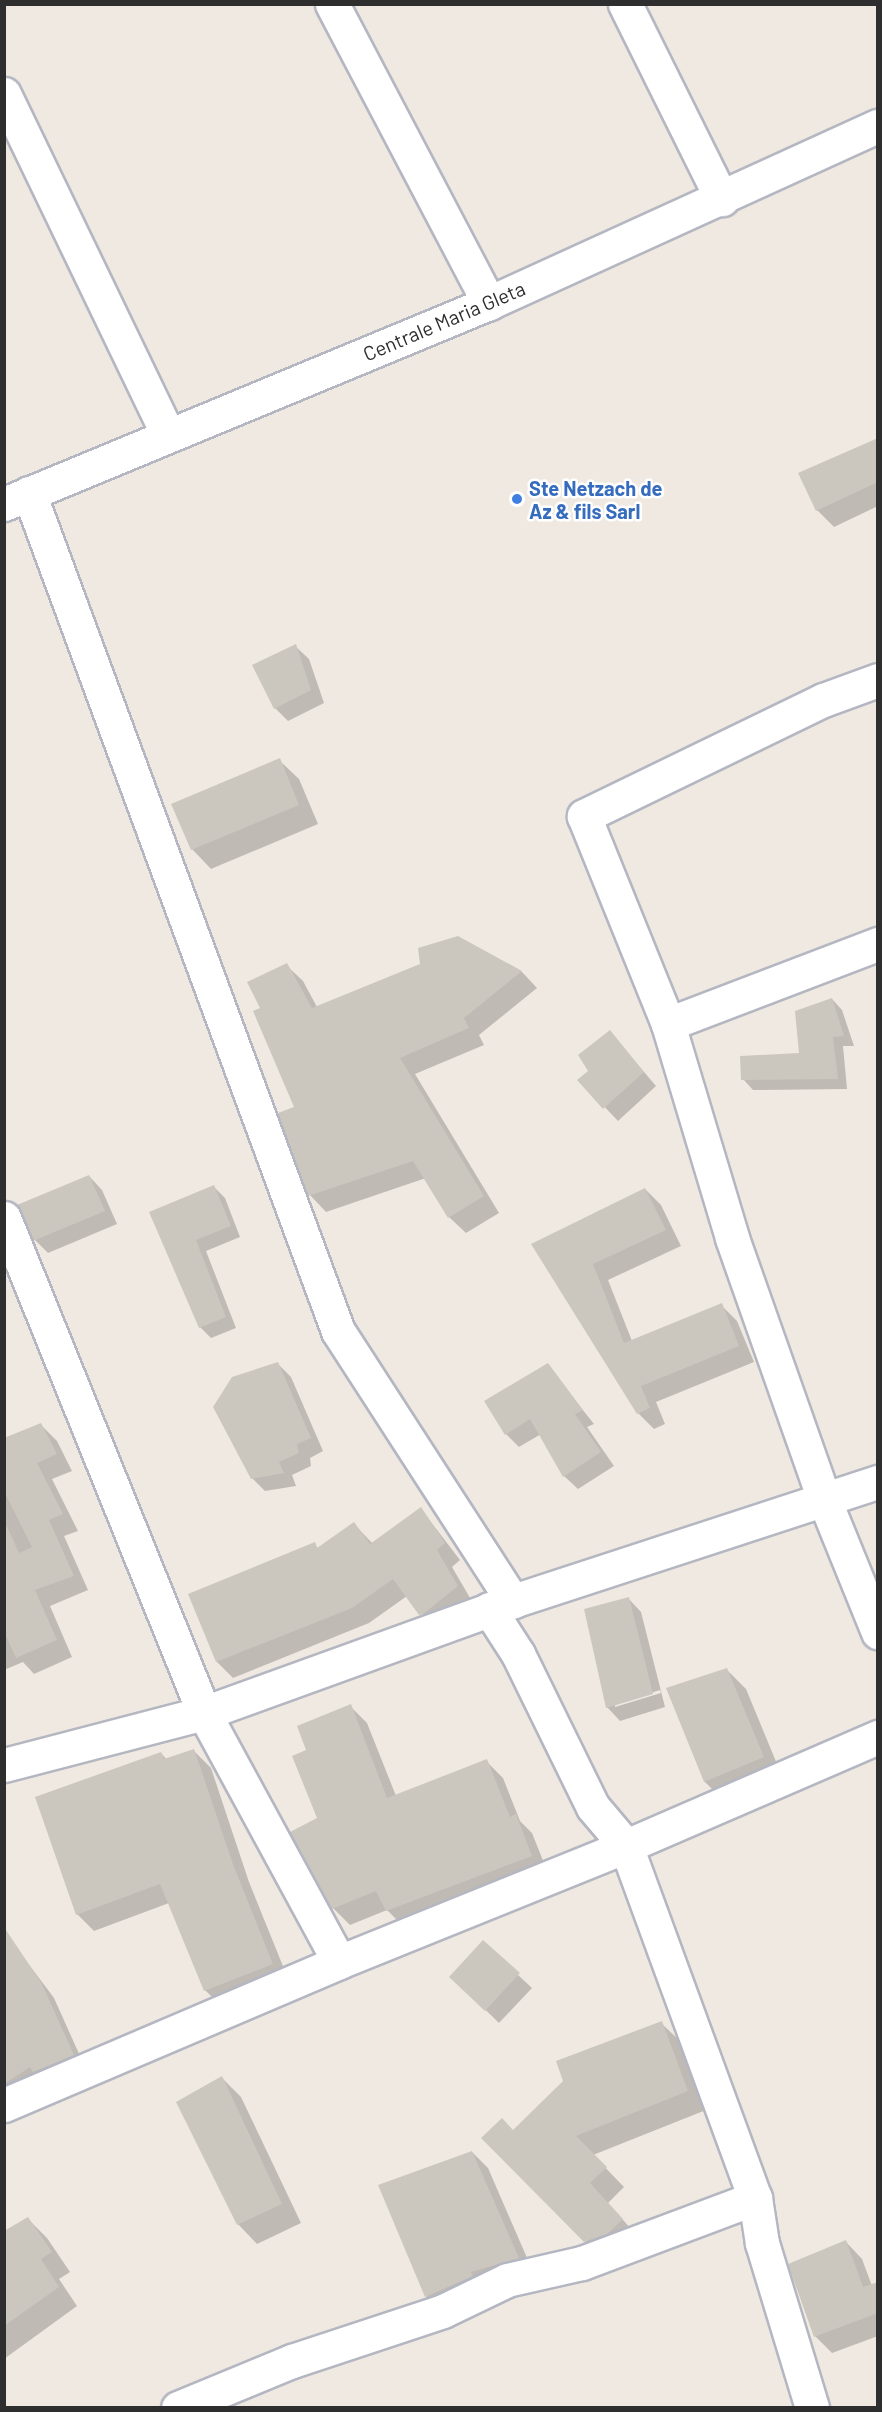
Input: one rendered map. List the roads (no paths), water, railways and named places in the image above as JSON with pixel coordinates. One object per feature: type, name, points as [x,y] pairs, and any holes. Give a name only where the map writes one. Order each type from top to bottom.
[{"type":"street","points":[[332,4],[489,303]]},
{"type":"street","points":[[625,4],[722,199]]},
{"type":"street","points":[[4,94],[168,435]]},
{"type":"street","name":"Centrale Maria Gleta","points":[[17,498],[489,303],[722,199],[878,126]]},
{"type":"street","points":[[17,498],[338,1331],[501,1605],[518,1654],[593,1807],[626,1846],[755,2198],[762,2243],[812,2408]]},
{"type":"street","points":[[878,680],[823,700],[584,816],[668,1024],[732,1238],[824,1499],[878,1632]]},
{"type":"street","points":[[668,1024],[878,944]]},
{"type":"street","points":[[4,1218],[204,1713],[339,1962]]},
{"type":"street","points":[[4,1765],[204,1713],[501,1605],[878,1482]]},
{"type":"street","points":[[4,2104],[339,1962],[626,1846],[878,1737]]},
{"type":"street","points":[[178,2408],[292,2361],[443,2311],[507,2280],[582,2263],[755,2198]]},
{"type":"place","name":"Ste Netzach de Az & fils Sarl","points":[[517,499]]}]
